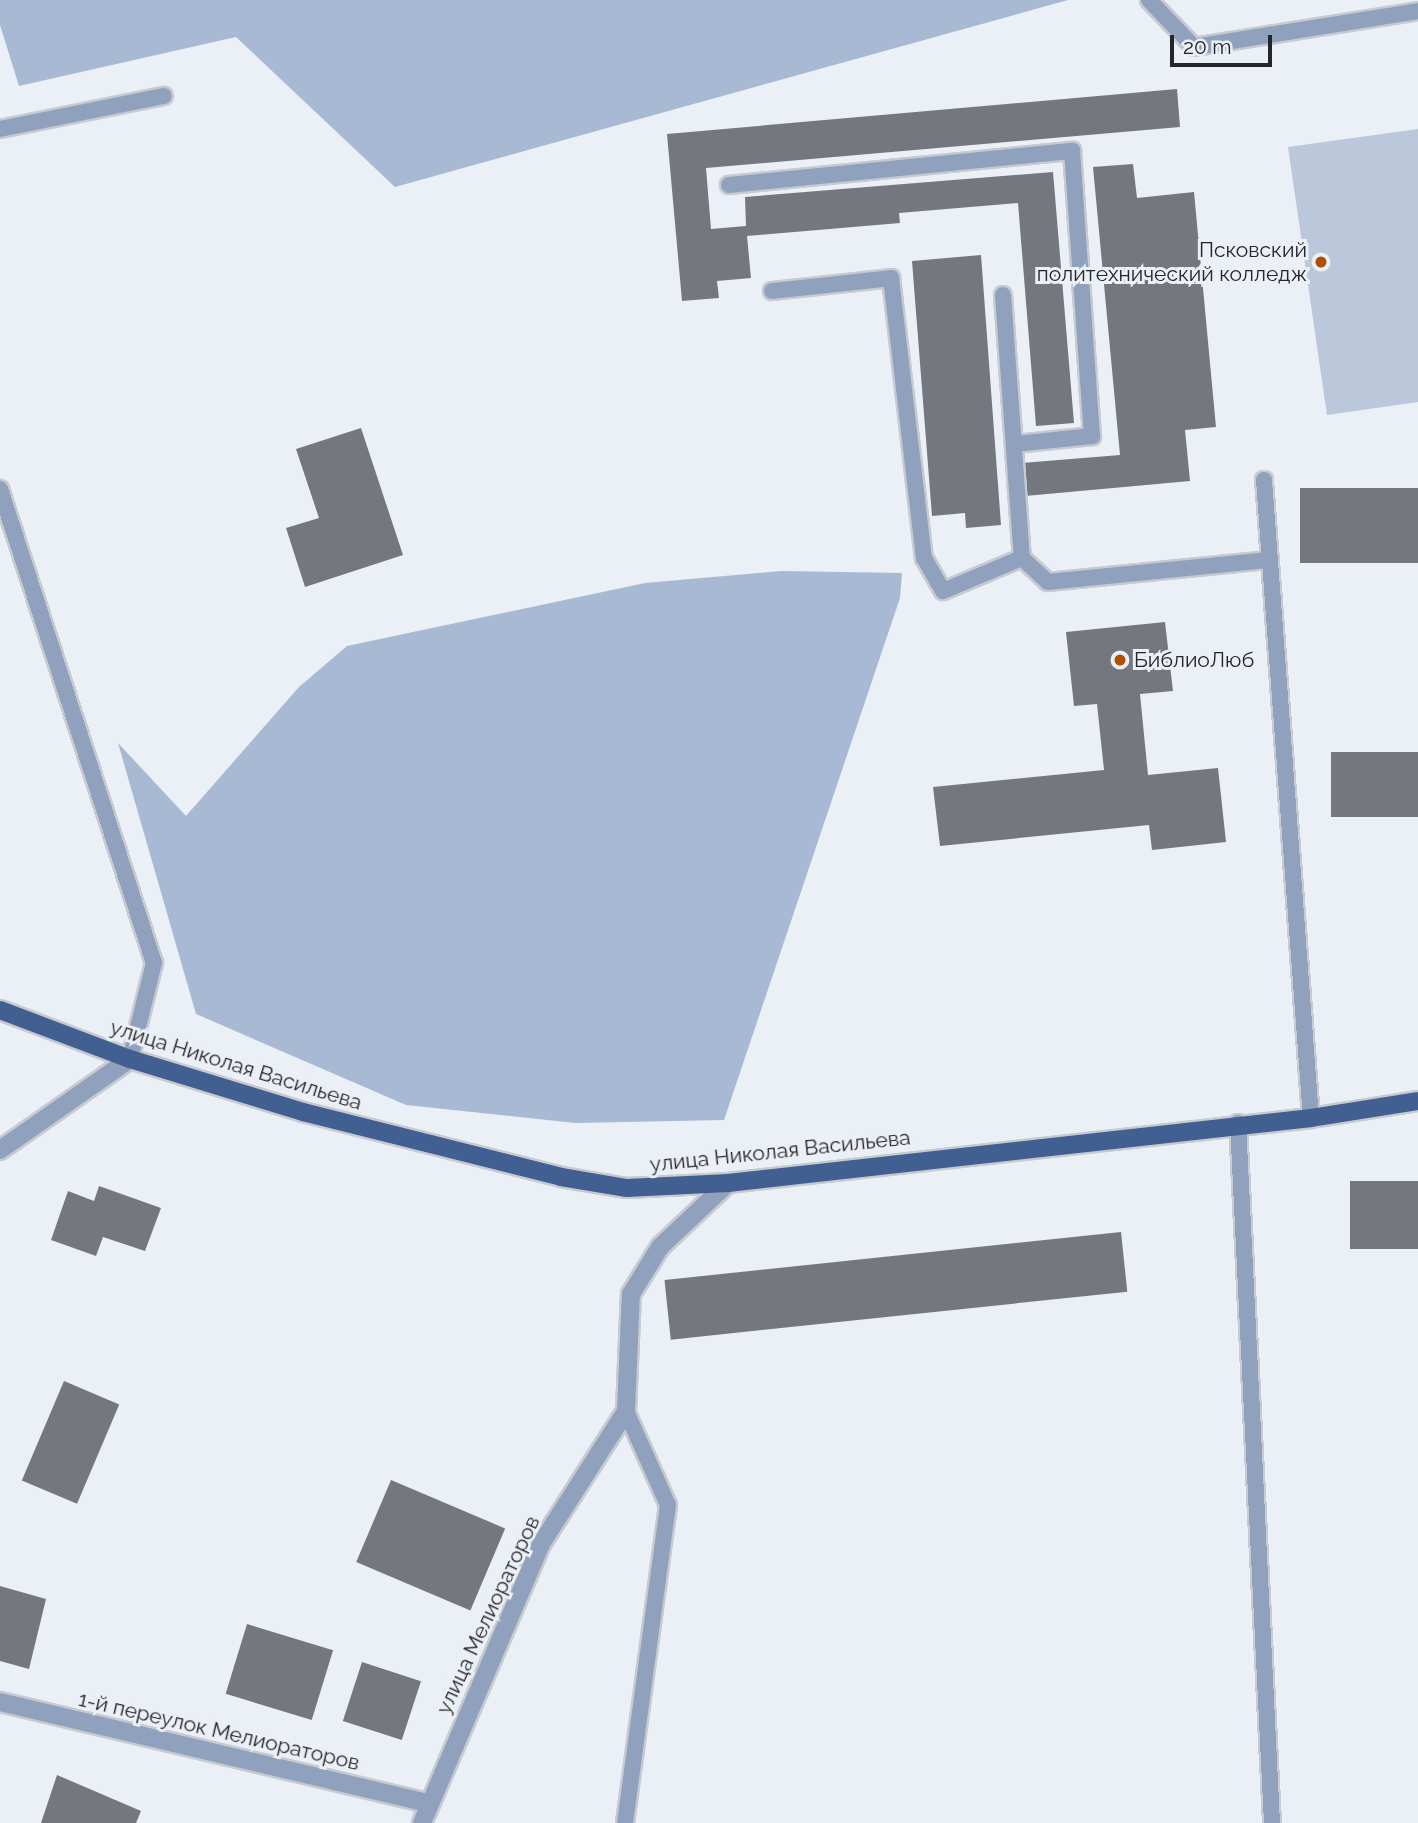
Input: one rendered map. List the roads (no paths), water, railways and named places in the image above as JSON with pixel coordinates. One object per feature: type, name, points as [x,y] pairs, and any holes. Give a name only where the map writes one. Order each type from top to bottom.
[{"type":"main road","name":"улица Николая Васильева","points":[[0,1010],[130,1059],[303,1112],[561,1177],[627,1188],[727,1183],[1238,1123],[1311,1118],[1418,1101]]},
{"type":"street","points":[[0,1150],[130,1059]]},
{"type":"street","points":[[626,1411],[631,1294],[660,1247],[727,1183]]},
{"type":"street","name":"улица Мелиораторов","points":[[422,1823],[428,1803],[541,1544],[626,1411]]},
{"type":"street","name":"1-й переулок Мелиораторов","points":[[0,1702],[428,1803]]},
{"type":"lane","points":[[1149,0],[1194,47],[1418,11]]},
{"type":"lane","points":[[0,129],[164,96]]},
{"type":"lane","points":[[729,184],[1072,151],[1093,436],[1014,444]]},
{"type":"lane","points":[[772,291],[891,278],[925,558],[943,591],[1022,558]]},
{"type":"lane","points":[[1003,295],[1022,558],[1048,582],[1269,559]]},
{"type":"lane","points":[[1264,480],[1311,1118]]},
{"type":"lane","points":[[0,489],[155,963],[130,1059]]},
{"type":"lane","points":[[1238,1123],[1272,1823]]},
{"type":"lane","points":[[625,1823],[668,1505],[626,1411]]},
{"type":"place","name":"Псковский политехнический колледж","points":[[1321,262]]},
{"type":"place","name":"БиблиоЛюб","points":[[1120,660]]}]
